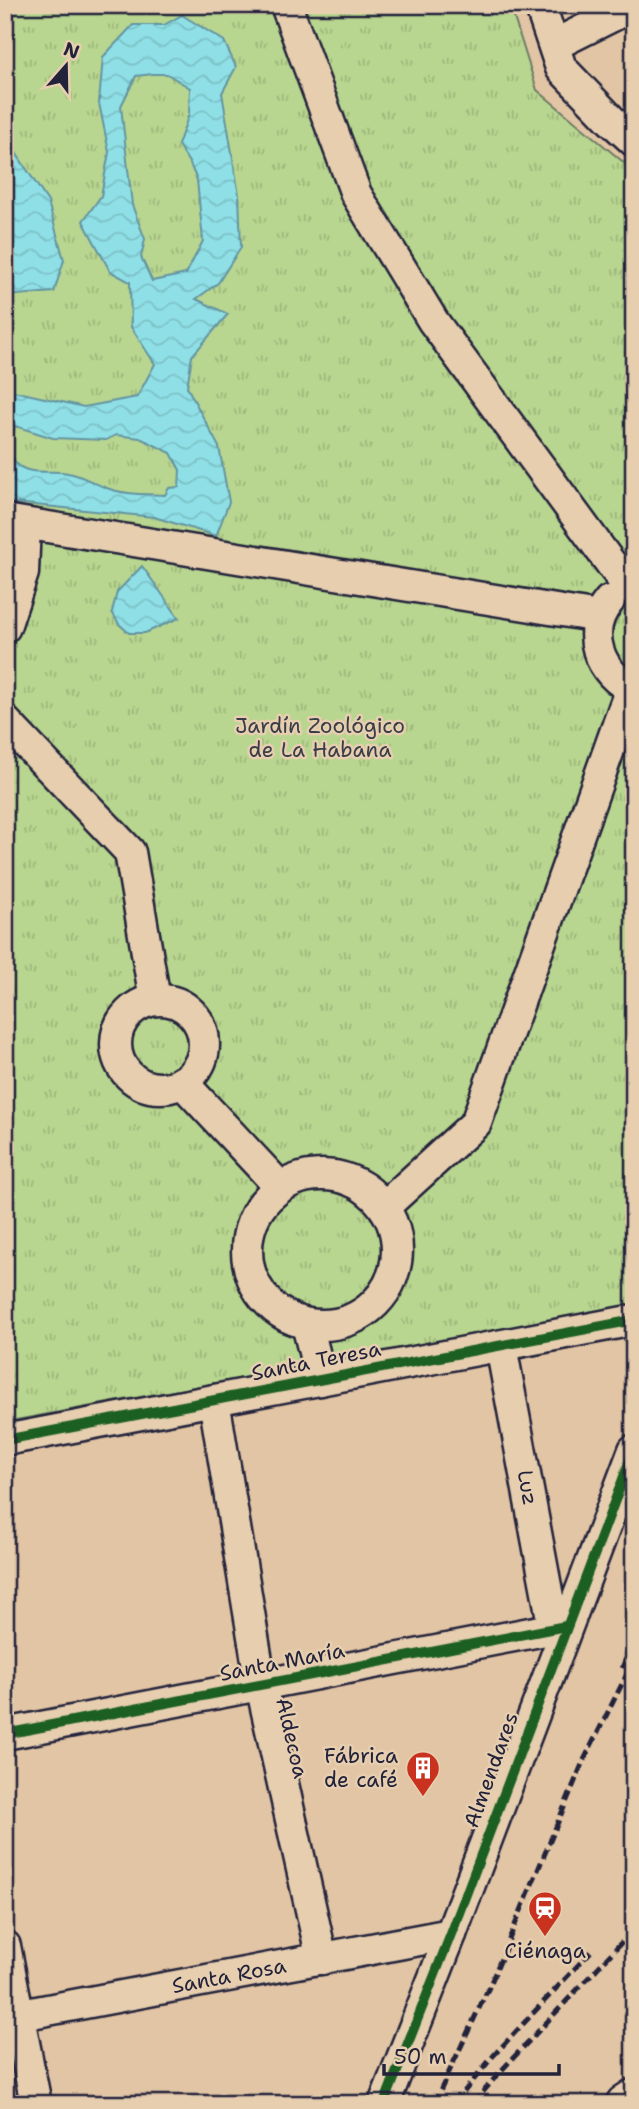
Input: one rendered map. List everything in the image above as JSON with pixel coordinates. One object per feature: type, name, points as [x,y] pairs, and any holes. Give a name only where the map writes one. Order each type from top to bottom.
[{"type":"main road","points":[[625,2104],[634,2098]]},
{"type":"street","points":[[286,5],[356,194],[433,321],[631,586],[611,599],[599,617],[596,638],[600,659],[608,671],[632,688],[476,1123],[384,1207]]},
{"type":"street","points":[[540,5],[561,68],[634,141]]},
{"type":"street","points":[[554,45],[634,5]]},
{"type":"street","points":[[5,627],[23,573],[15,522],[599,617]]},
{"type":"street","points":[[5,721],[130,852],[155,1000]]},
{"type":"street","points":[[155,1000],[170,1001],[184,1007],[195,1017],[202,1031],[202,1060],[194,1073],[182,1083],[169,1088],[141,1084],[120,1065],[116,1051],[118,1030],[129,1012],[141,1004],[155,1000]]},
{"type":"street","points":[[182,1083],[280,1187]]},
{"type":"street","points":[[324,1175],[347,1179],[368,1190],[384,1207],[395,1230],[397,1256],[391,1280],[377,1302],[357,1317],[332,1325],[307,1324],[283,1315],[264,1298],[251,1277],[246,1251],[250,1226],[262,1204],[280,1187],[301,1178],[324,1175]]},
{"type":"street","name":"Santa Teresa","points":[[5,1440],[634,1320]]},
{"type":"street","points":[[307,1324],[321,1380]]},
{"type":"street","name":"Luz","points":[[501,1346],[560,1628]]},
{"type":"street","name":"Aldecoa","points":[[214,1400],[261,1685],[322,1959]]},
{"type":"street","name":"Almendares","points":[[384,2104],[451,1934],[560,1628],[634,1450]]},
{"type":"street","name":"Santa María","points":[[5,1734],[560,1628]]},
{"type":"street","name":"Santa Rosa","points":[[12,2017],[451,1934]]},
{"type":"street","points":[[5,1946],[12,2017],[36,2104]]},
{"type":"green space","name":"Jardín Zoológico de La Habana","points":[[5,5],[510,5],[537,90],[634,171],[634,1306],[5,1422]]},
{"type":"water","points":[[182,15],[224,41],[236,67],[222,93],[239,195],[241,247],[218,283],[196,299],[228,314],[192,356],[187,387],[219,447],[229,502],[216,536],[154,517],[5,502],[5,389],[84,407],[137,397],[155,364],[131,327],[130,282],[110,271],[83,221],[101,196],[109,152],[99,103],[103,57],[133,25],[164,25]],"holes":[[[167,74],[190,88],[189,114],[178,145],[197,180],[203,241],[186,274],[152,281],[141,257],[145,239],[132,205],[121,106],[136,76]],[[15,426],[53,438],[106,440],[116,435],[140,438],[171,453],[180,470],[179,487],[169,488],[165,495],[134,494],[111,490],[73,474],[27,470],[16,463],[9,448]]]},
{"type":"water","points":[[5,92],[8,95],[13,128],[5,133]]},
{"type":"water","points":[[5,136],[48,202],[64,260],[54,292],[5,296]]},
{"type":"water","points":[[142,566],[179,618],[145,633],[129,633],[119,624],[112,612],[117,592]]},
{"type":"railway","points":[[622,1668],[634,1639]]},
{"type":"railway","points":[[434,2104],[490,1985],[583,1762],[634,1660]]},
{"type":"railway","points":[[473,2104],[634,1929]]},
{"type":"railway","points":[[454,2104],[494,2055],[594,1948]]},
{"type":"cycle path","points":[[5,1440],[634,1320]]},
{"type":"cycle path","points":[[384,2104],[634,1450]]},
{"type":"cycle path","points":[[5,1734],[566,1626]]},
{"type":"place","name":"Fábrica de café","points":[[423,1798]]},
{"type":"place","name":"Ciénaga","points":[[545,1938]]}]
